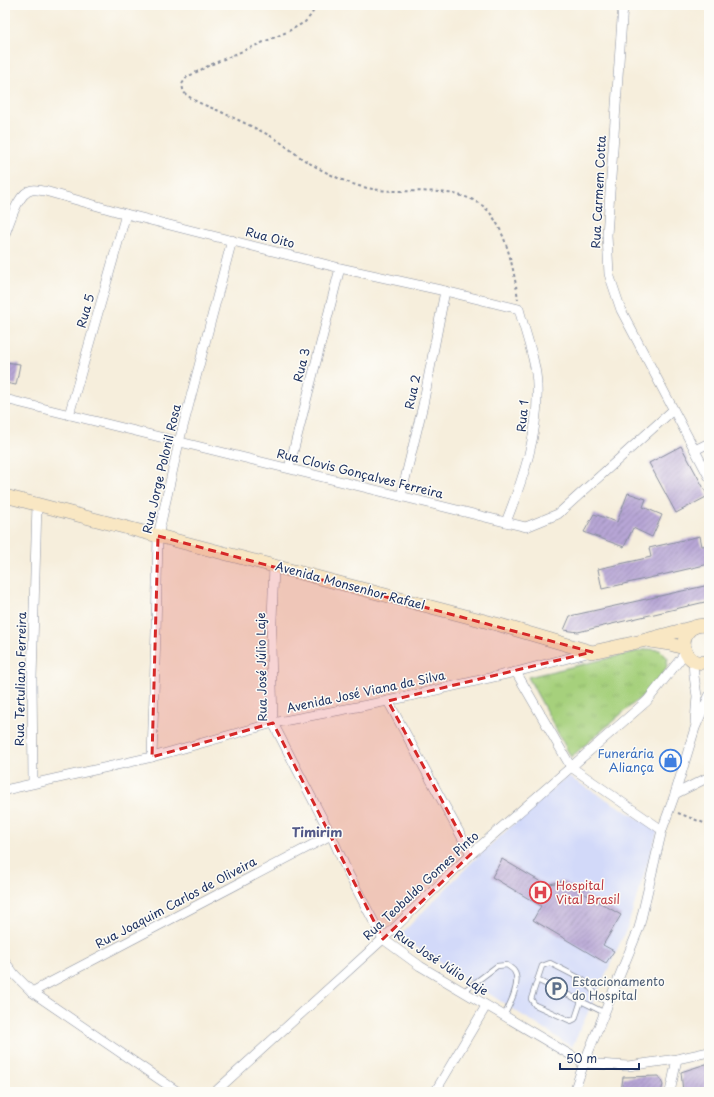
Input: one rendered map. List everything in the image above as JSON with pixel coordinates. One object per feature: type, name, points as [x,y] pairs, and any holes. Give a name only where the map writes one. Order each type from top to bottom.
[{"type":"main road","name":"Avenida Monsenhor Rafael","points":[[5,496],[500,625],[592,652],[704,625]]},
{"type":"main road","points":[[688,654],[685,636],[704,625]]},
{"type":"main road","points":[[642,641],[659,642],[688,654],[699,662],[709,661]]},
{"type":"street","name":"Rua Carmem Cotta","points":[[623,5],[607,235],[609,274],[621,310],[709,478]]},
{"type":"street","name":"Rua Oito","points":[[5,234],[20,199],[26,192],[33,190],[86,202],[126,214],[340,268],[445,291],[519,310]]},
{"type":"street","name":"Rua 5","points":[[69,415],[126,214]]},
{"type":"street","name":"Rua Jorge Polonil Rosa","points":[[152,757],[158,536],[180,442],[232,240]]},
{"type":"street","name":"Rua 3","points":[[288,468],[340,268]]},
{"type":"street","name":"Rua 2","points":[[401,496],[424,405],[445,291]]},
{"type":"street","name":"Rua 1","points":[[506,522],[521,484],[535,432],[538,386],[519,310]]},
{"type":"street","name":"Rua Clovis Gonçalves Ferreira","points":[[5,399],[526,526],[558,514],[673,410]]},
{"type":"street","points":[[695,450],[709,444]]},
{"type":"street","name":"Rua Tertuliano Ferreira","points":[[33,783],[32,678],[37,504]]},
{"type":"street","name":"Rua José Júlio Laje","points":[[274,566],[271,647],[273,723],[331,835],[349,875],[383,939],[420,966],[584,1063]]},
{"type":"street","name":"Avenida José Viana da Silva","points":[[5,790],[152,757],[273,723],[388,701],[516,672],[592,652]]},
{"type":"street","points":[[688,654],[694,676],[697,696],[695,728]]},
{"type":"street","name":"Rua Teobaldo Gomes Pinto","points":[[215,1092],[383,939],[471,854],[647,701],[688,654]]},
{"type":"street","points":[[516,672],[571,767],[662,830]]},
{"type":"street","points":[[574,1092],[584,1063],[639,928],[662,830],[675,794],[695,728],[709,696]]},
{"type":"street","points":[[388,701],[471,854]]},
{"type":"street","points":[[675,794],[709,777]]},
{"type":"street","name":"Rua Joaquim Carlos de Oliveira","points":[[32,992],[331,835]]},
{"type":"street","points":[[5,962],[15,975],[32,992],[178,1092]]},
{"type":"street","points":[[435,1092],[486,1006]]},
{"type":"street","points":[[584,1063],[628,1066],[677,1059],[709,1052]]},
{"type":"street","points":[[670,1092],[677,1059]]},
{"type":"lane","points":[[581,1002],[575,1019],[571,1021],[535,1005],[531,999],[542,966],[550,963],[582,980],[598,997],[609,1002]]},
{"type":"lane","points":[[464,991],[497,966],[507,965],[514,971],[517,979],[514,994],[504,1016]]},
{"type":"lane","points":[[537,980],[605,1013]]},
{"type":"path","points":[[313,5],[314,8],[312,14],[305,22],[293,29],[210,65],[187,77],[182,84],[184,92],[187,96],[202,104],[274,139],[311,164],[345,181],[373,189],[447,193],[471,198],[483,206],[492,216],[507,245],[517,290],[519,310]]},
{"type":"path","points":[[669,810],[709,825]]},
{"type":"highlighted area","points":[[158,536],[592,652],[388,701],[471,854],[383,939],[273,723],[152,757]]},
{"type":"shaded area","name":"Hospital Vital Brasil","points":[[567,776],[658,830],[627,928],[572,1047],[399,936],[477,857]]},
{"type":"green space","points":[[648,649],[660,650],[668,658],[666,669],[654,686],[571,757],[528,677]]},
{"type":"building","points":[[5,362],[20,364],[16,385],[5,383]]},
{"type":"building","points":[[681,446],[708,496],[676,513],[649,463]]},
{"type":"building","points":[[628,493],[646,499],[643,507],[662,515],[652,537],[633,528],[624,547],[584,532],[594,514],[617,522]]},
{"type":"building","points":[[700,536],[702,546],[709,545],[709,564],[602,589],[598,569],[651,557],[649,548]]},
{"type":"building","points":[[709,585],[709,601],[578,632],[564,630],[570,616]]},
{"type":"building","points":[[502,859],[546,885],[563,881],[621,915],[603,945],[614,951],[606,963],[533,920],[541,906],[492,877]]},
{"type":"building","points":[[709,1063],[709,1092],[683,1092],[681,1072]]},
{"type":"building","points":[[659,1076],[663,1085],[661,1092],[621,1092],[623,1077]]},
{"type":"place","name":"Funerária Aliança","points":[[670,761]]},
{"type":"place","name":"Hospital Vital Brasil","points":[[540,893]]},
{"type":"place","name":"Estacionamento do Hospital","points":[[557,989]]},
{"type":"district","name":"Timirim","points":[[317,832]]}]
